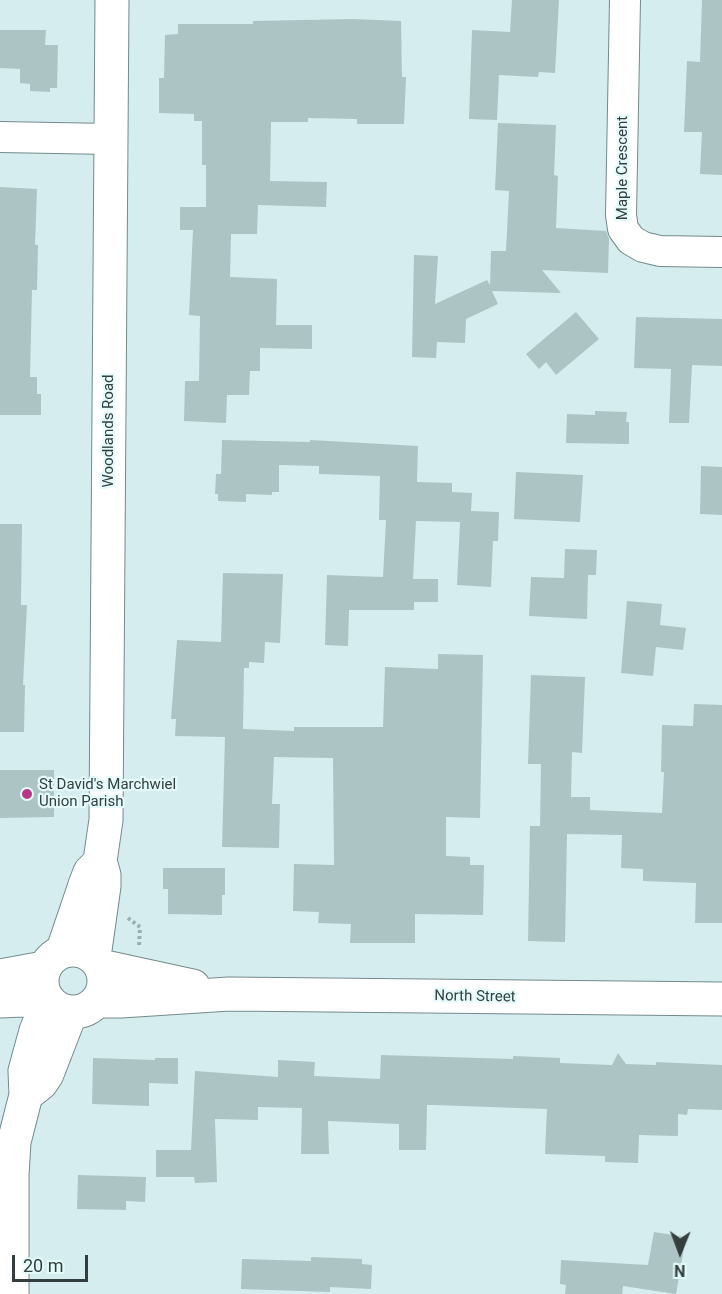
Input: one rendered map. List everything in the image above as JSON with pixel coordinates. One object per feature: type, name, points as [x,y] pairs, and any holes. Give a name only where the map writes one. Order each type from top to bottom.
[{"type":"street","name":"Woodlands Road","points":[[98,962],[104,886],[100,861],[106,820],[112,0]]},
{"type":"street","name":"Maple Crescent","points":[[625,0],[621,215],[623,229],[631,240],[643,247],[660,251],[722,252]]},
{"type":"street","points":[[0,137],[111,139]]},
{"type":"street","name":"Woodlands Road","points":[[53,959],[90,872],[100,861]]},
{"type":"street","points":[[0,976],[53,959],[74,949],[85,951],[98,962],[104,984],[66,1003],[47,1074],[41,1083],[26,1095],[14,1142],[12,1294]]},
{"type":"street","points":[[53,959],[41,984],[66,1003]]},
{"type":"street","name":"North Street","points":[[98,962],[229,994]]},
{"type":"street","name":"North Street","points":[[0,1001],[66,1003],[229,994],[722,999]]},
{"type":"street","points":[[0,1124],[12,1176]]},
{"type":"building","points":[[512,0],[559,0],[555,73],[539,72],[538,77],[499,75],[497,120],[469,119],[472,30],[510,32]]},
{"type":"building","points":[[702,0],[722,0],[722,175],[700,174],[702,132],[684,132],[687,61],[700,62]]},
{"type":"building","points":[[352,19],[401,21],[402,77],[406,77],[404,124],[357,124],[357,119],[308,118],[308,122],[271,122],[270,181],[327,182],[326,207],[258,205],[257,234],[231,234],[230,277],[277,279],[276,325],[312,325],[312,349],[260,348],[260,371],[250,371],[249,395],[227,395],[226,423],[184,421],[185,381],[199,381],[200,316],[189,315],[193,230],[180,230],[180,207],[206,207],[206,165],[202,165],[202,121],[194,121],[194,114],[159,113],[159,78],[164,78],[165,35],[178,34],[178,24],[253,24],[253,21]]},
{"type":"building","points":[[0,30],[46,30],[45,45],[58,45],[57,88],[50,88],[50,92],[30,91],[30,84],[20,83],[20,69],[0,68]]},
{"type":"building","points":[[498,123],[556,125],[554,175],[558,176],[556,228],[606,231],[609,239],[608,273],[542,270],[561,293],[492,291],[498,304],[466,319],[465,343],[437,342],[436,358],[412,357],[414,255],[438,256],[435,304],[487,280],[490,285],[491,251],[506,251],[509,191],[495,190]]},
{"type":"building","points":[[0,187],[37,189],[35,245],[38,245],[37,290],[32,290],[30,377],[37,377],[37,394],[41,394],[41,415],[0,415]]},
{"type":"building","points":[[576,312],[599,339],[556,375],[546,362],[539,369],[526,354]]},
{"type":"building","points":[[636,317],[722,319],[722,366],[692,365],[689,423],[669,423],[671,369],[634,368]]},
{"type":"building","points":[[595,411],[627,412],[629,444],[566,443],[567,414],[595,415]]},
{"type":"building","points":[[222,440],[310,442],[310,440],[418,446],[417,482],[452,483],[452,492],[472,493],[471,511],[499,512],[498,541],[493,541],[491,587],[457,585],[460,522],[416,521],[413,579],[438,579],[438,602],[414,602],[414,610],[349,610],[348,646],[325,645],[327,575],[383,577],[386,520],[379,520],[380,476],[319,474],[319,466],[279,465],[279,492],[272,492],[272,495],[246,494],[246,502],[218,501],[218,494],[215,494],[216,474],[221,474]]},
{"type":"building","points":[[701,466],[722,467],[722,515],[700,514]]},
{"type":"building","points":[[516,472],[583,475],[580,522],[514,519]]},
{"type":"building","points":[[0,524],[22,524],[21,605],[27,605],[23,685],[25,685],[24,732],[0,732]]},
{"type":"building","points":[[565,549],[597,550],[596,575],[588,575],[587,619],[529,616],[531,577],[564,578]]},
{"type":"building","points":[[223,573],[283,574],[280,643],[265,642],[264,663],[249,662],[249,668],[244,668],[243,729],[294,731],[294,727],[383,727],[385,667],[438,669],[438,654],[483,655],[480,818],[446,817],[446,856],[470,857],[470,865],[484,865],[483,915],[415,914],[415,943],[350,943],[351,924],[318,923],[319,912],[293,911],[294,864],[334,865],[333,758],[274,757],[272,804],[280,804],[279,848],[222,847],[225,737],[175,736],[176,719],[171,719],[177,640],[221,642]]},
{"type":"building","points":[[627,601],[662,604],[660,625],[686,628],[683,650],[656,647],[653,676],[621,673]]},
{"type":"building","points":[[531,675],[585,677],[582,753],[572,752],[571,797],[590,797],[590,810],[662,813],[664,772],[661,772],[662,725],[693,726],[694,704],[722,705],[722,923],[695,923],[696,883],[643,881],[643,869],[621,868],[622,835],[567,834],[565,942],[528,941],[530,826],[540,826],[541,764],[528,764]]},
{"type":"building","name":"St David's Marchwiel Union Parish","points":[[0,770],[54,770],[54,817],[0,818]]},
{"type":"building","points":[[163,868],[225,868],[222,915],[168,914],[168,889],[163,889]]},
{"type":"building","points":[[618,1053],[626,1064],[656,1065],[656,1062],[722,1065],[722,1110],[688,1109],[687,1115],[678,1114],[678,1136],[639,1135],[638,1163],[605,1162],[605,1156],[545,1154],[547,1109],[434,1105],[427,1105],[426,1150],[399,1150],[399,1124],[328,1121],[329,1154],[301,1154],[302,1108],[258,1107],[258,1120],[215,1119],[217,1182],[195,1183],[194,1177],[156,1177],[156,1150],[191,1150],[195,1071],[278,1077],[278,1060],[315,1062],[314,1076],[380,1079],[381,1055],[560,1058],[560,1063],[612,1065]]},
{"type":"building","points":[[93,1058],[155,1060],[155,1058],[178,1058],[178,1084],[149,1083],[149,1106],[92,1104]]},
{"type":"building","points":[[78,1175],[146,1177],[145,1202],[126,1201],[126,1210],[77,1209]]},
{"type":"building","points":[[654,1232],[686,1237],[676,1294],[623,1286],[622,1294],[565,1294],[566,1285],[560,1284],[561,1260],[648,1265]]},
{"type":"building","points":[[311,1257],[362,1259],[362,1264],[372,1265],[371,1289],[330,1287],[330,1292],[241,1289],[242,1259],[311,1261]]},
{"type":"place","name":"St David's Marchwiel Union Parish","points":[[27,794]]}]
